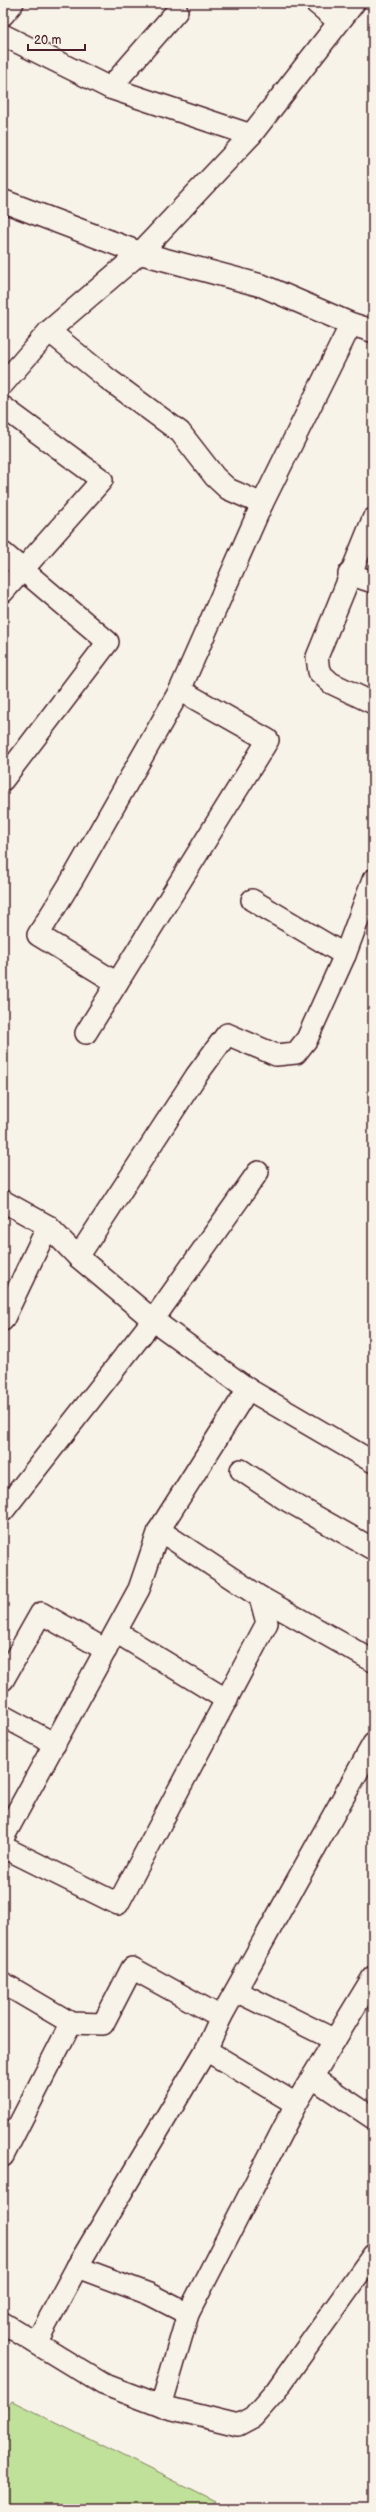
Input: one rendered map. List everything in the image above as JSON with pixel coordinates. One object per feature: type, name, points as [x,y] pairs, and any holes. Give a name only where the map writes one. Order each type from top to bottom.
[{"type":"street","points":[[3,15],[13,3]]},
{"type":"street","points":[[316,3],[338,21]]},
{"type":"street","points":[[3,384],[49,331],[140,253],[251,135],[338,21],[354,3]]},
{"type":"street","points":[[110,88],[177,11]]},
{"type":"street","points":[[3,35],[110,88],[251,135]]},
{"type":"street","points":[[4,204],[140,253],[262,286],[352,324],[373,331]]},
{"type":"street","points":[[117,983],[38,935],[72,880],[180,690],[262,504],[352,324]]},
{"type":"street","points":[[49,331],[108,379],[180,432],[215,477],[228,489],[262,504]]},
{"type":"street","points":[[3,406],[102,480],[3,592]]},
{"type":"street","points":[[373,519],[318,656],[320,672],[331,683],[373,703]]},
{"type":"street","points":[[3,554],[23,569],[108,642],[3,780]]},
{"type":"street","points":[[350,574],[373,582]]},
{"type":"street","points":[[86,1033],[268,740],[180,690]]},
{"type":"street","points":[[78,1257],[196,1076],[227,1034],[276,1055],[296,1053],[307,1039],[345,955],[373,880]]},
{"type":"street","points":[[252,900],[345,955]]},
{"type":"street","points":[[3,1511],[153,1320],[258,1172]]},
{"type":"street","points":[[3,1201],[48,1226],[78,1257],[153,1320],[248,1389],[373,1462]]},
{"type":"street","points":[[6,1306],[48,1226]]},
{"type":"street","points":[[3,1838],[139,1589],[159,1530],[248,1389]]},
{"type":"street","points":[[241,1470],[283,1498],[373,1549]]},
{"type":"street","points":[[159,1530],[260,1597],[373,1661]]},
{"type":"street","points":[[3,1847],[118,1904],[268,1623],[260,1597]]},
{"type":"street","points":[[3,1680],[41,1613],[111,1641],[227,1700]]},
{"type":"street","points":[[3,1716],[55,1744]]},
{"type":"street","points":[[36,2343],[77,2267],[206,2050],[221,2017],[373,1744]]},
{"type":"street","points":[[3,1983],[71,2024],[103,2024],[132,1968],[221,2017]]},
{"type":"street","points":[[161,2406],[188,2314],[296,2104],[373,1977]]},
{"type":"street","points":[[236,1991],[335,2040]]},
{"type":"street","points":[[3,2156],[71,2024]]},
{"type":"street","points":[[206,2050],[296,2104]]},
{"type":"street","points":[[313,2078],[373,2118]]},
{"type":"street","points":[[3,2323],[103,2384],[161,2406],[238,2425],[254,2417],[275,2392],[373,2256]]},
{"type":"street","points":[[77,2267],[149,2294],[188,2314]]},
{"type":"green space","points":[[12,2401],[216,2502],[211,2509],[3,2509],[3,2413]]}]
